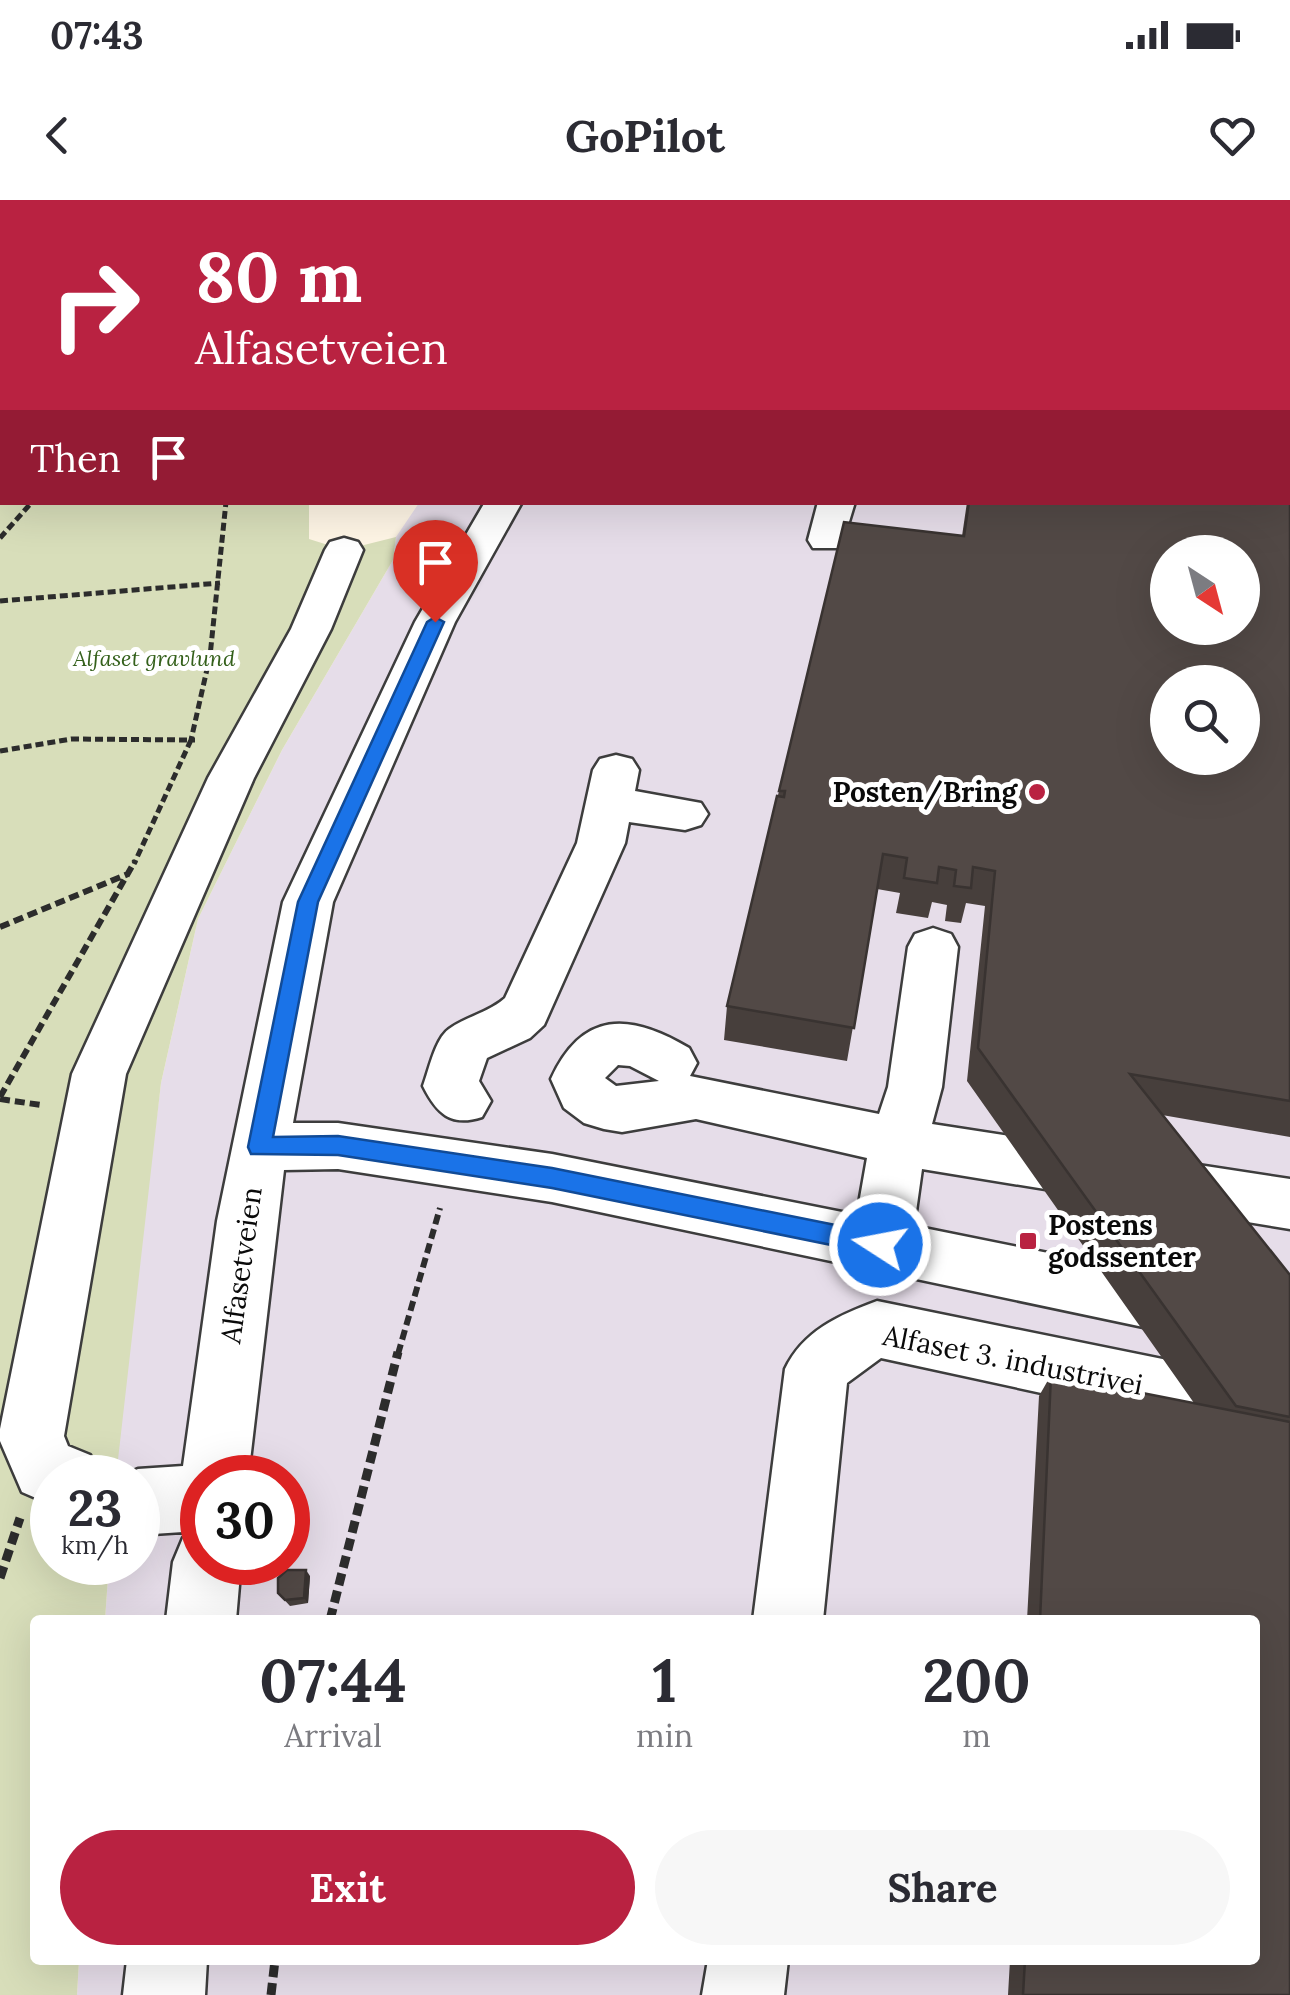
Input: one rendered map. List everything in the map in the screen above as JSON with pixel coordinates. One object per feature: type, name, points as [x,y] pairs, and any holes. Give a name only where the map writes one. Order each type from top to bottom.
[{"type":"street","name":"Alfasetveien","points":[[217,1455],[233,1310],[259,1147],[308,902],[435,622],[502,505]]},
{"type":"street","points":[[827,540],[836,505]]},
{"type":"street","points":[[39,1455],[31,1436],[99,1074],[245,750],[311,629],[344,550]]},
{"type":"street","points":[[452,1163],[463,1101],[483,1088],[498,1053],[490,1030],[512,1024],[525,1011],[601,843],[612,787],[685,814]]},
{"type":"street","points":[[880,1245],[898,1142],[915,1087],[933,948]]},
{"type":"street","points":[[670,1064],[651,1050],[612,1043],[595,1050],[578,1080],[583,1092],[604,1107],[622,1110],[696,1098],[898,1142],[1290,1204]]},
{"type":"street","points":[[259,1147],[338,1146],[552,1178],[1290,1330]]},
{"type":"street","name":"Alfaset 3. industrivei","points":[[789,1615],[817,1369],[848,1344],[876,1329],[1290,1416]]},
{"type":"street","points":[[202,1615],[205,1585]]},
{"type":"street","points":[[164,1995],[167,1965]]},
{"type":"street","points":[[743,1995],[747,1965]]},
{"type":"path","points":[[0,538],[29,505]]},
{"type":"path","points":[[0,1097],[130,874],[191,740],[220,583],[226,505]]},
{"type":"path","points":[[0,601],[220,583]]},
{"type":"path","points":[[0,751],[36,742],[101,737],[191,740],[245,750]]},
{"type":"path","points":[[0,927],[130,874]]},
{"type":"path","points":[[331,1615],[378,1423],[452,1163]]},
{"type":"path","points":[[271,1995],[274,1965]]},
{"type":"shaded area","points":[[418,505],[1290,505],[1290,1995],[77,1995],[79,1965],[1260,1965],[1260,1615],[105,1615],[107,1585],[160,1585],[160,1455],[118,1455],[161,1083],[198,919],[282,750],[393,560],[396,537]]},
{"type":"green space","name":"Alfaset gravlund","points":[[0,505],[309,505],[309,539],[344,550],[396,537],[393,560],[282,750],[198,919],[161,1083],[119,1455],[30,1455],[30,1585],[107,1585],[105,1615],[30,1615],[30,1965],[79,1965],[77,1995],[0,1995]]},
{"type":"building","name":"Posten/Bring","points":[[969,505],[1290,505],[1290,1101],[1130,1074],[1290,1275],[1290,1417],[1236,1406],[978,1048],[995,871],[973,867],[971,888],[954,886],[956,870],[939,867],[937,883],[904,878],[907,858],[883,854],[854,1028],[727,1006],[777,796],[784,797],[785,791],[779,791],[844,522],[964,536]]},
{"type":"building","points":[[1051,1375],[1290,1422],[1290,1995],[1023,1995],[1025,1965],[1260,1965],[1260,1615],[1040,1615]]},
{"type":"building","points":[[278,1585],[305,1585],[304,1598],[285,1600],[278,1593]]},
{"type":"place","name":"Posten/Bring","points":[[1037,792]]},
{"type":"place","name":"Postens godssenter","points":[[1028,1241]]},
{"type":"route","points":[[435,622],[308,902],[259,1147],[338,1146],[552,1178],[880,1245]]}]
